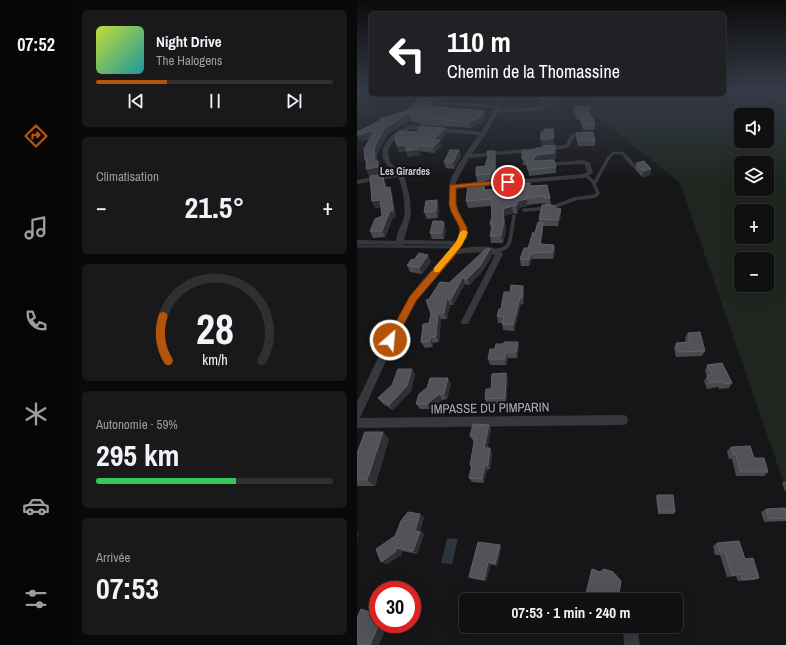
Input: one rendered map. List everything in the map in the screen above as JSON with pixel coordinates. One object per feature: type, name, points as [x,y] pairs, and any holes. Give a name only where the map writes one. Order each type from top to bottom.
[{"type":"street","points":[[357,414],[396,329],[409,306],[429,278],[453,252],[463,237],[464,231],[454,211],[453,187],[458,172],[467,156],[491,122]]},
{"type":"street","points":[[460,243],[403,243],[399,240],[409,216],[409,209],[404,184],[399,174],[388,162],[385,153],[389,144],[405,128],[418,126],[483,134]]},
{"type":"street","points":[[467,156],[563,148],[567,146],[573,135],[579,133],[593,133]]},
{"type":"street","points":[[453,187],[586,175],[590,173],[589,166],[584,162],[538,165]]},
{"type":"street","points":[[357,182],[399,174]]},
{"type":"street","points":[[453,252],[488,250],[498,252],[499,256],[465,322]]},
{"type":"street","name":"IMPASSE DU PIMPARIN","points":[[357,423],[623,420]]},
{"type":"street","points":[[631,633],[632,645]]},
{"type":"lane","points":[[594,184],[600,178],[605,163],[613,153],[623,153],[627,161],[635,166]]},
{"type":"lane","points":[[524,210],[551,208],[574,199],[594,197],[598,193],[594,184],[586,175]]},
{"type":"lane","points":[[495,251],[505,249],[509,246],[515,216]]},
{"type":"lane","points":[[357,242],[403,243]]},
{"type":"shaded area","points":[[604,122],[734,122],[734,148],[774,148],[774,122],[786,122],[786,489],[680,183]]},
{"type":"shaded area","points":[[447,538],[458,539],[452,564],[441,563]]},
{"type":"building","points":[[377,122],[395,122],[384,129],[374,148],[375,161],[378,161],[378,167],[366,169],[367,159],[365,160],[364,149],[374,131],[357,135],[357,132]]},
{"type":"building","points":[[582,122],[594,122],[595,125],[583,125]]},
{"type":"building","points":[[420,126],[445,128],[434,139],[440,140],[433,147],[417,145],[418,149],[406,151],[405,145],[397,146],[394,135],[399,131],[417,132]]},
{"type":"building","points":[[544,129],[553,129],[554,138],[541,140],[541,132],[544,132]]},
{"type":"building","points":[[593,132],[595,141],[578,141],[576,133]]},
{"type":"building","points":[[555,145],[555,153],[537,155],[533,160],[554,160],[556,167],[528,170],[526,158],[522,159],[522,151],[536,150],[536,148],[542,148],[542,146]]},
{"type":"building","points":[[450,150],[459,150],[453,162],[444,162]]},
{"type":"building","points":[[487,151],[495,151],[495,170],[490,170],[490,174],[476,175],[476,167],[485,166],[488,157]]},
{"type":"building","points":[[644,161],[651,169],[643,171],[636,163]]},
{"type":"building","points":[[378,175],[378,178],[383,177],[385,188],[390,187],[393,211],[390,211],[382,231],[370,231],[375,219],[382,216],[380,200],[372,201],[370,176]]},
{"type":"building","points":[[484,181],[484,190],[518,188],[517,184],[530,183],[530,186],[547,185],[550,198],[544,198],[545,196],[526,198],[527,199],[518,201],[516,206],[503,209],[504,222],[501,236],[490,236],[493,224],[490,224],[492,217],[491,199],[466,201],[468,184]]},
{"type":"building","points":[[437,200],[436,211],[424,212],[426,201]]},
{"type":"building","points":[[542,205],[552,205],[555,206],[555,208],[561,209],[558,220],[539,219]]},
{"type":"building","points":[[433,221],[444,222],[442,233],[430,233]]},
{"type":"building","points":[[538,222],[543,223],[540,244],[554,245],[553,252],[531,253],[529,260],[520,259],[524,248],[528,248],[533,232],[534,236]]},
{"type":"building","points":[[487,248],[490,249],[480,266],[467,279],[463,277],[451,299],[447,298],[444,313],[438,313],[436,336],[431,337],[430,341],[421,342],[423,324],[429,323],[431,314],[426,300],[429,299],[440,282],[449,283]]},
{"type":"building","points":[[419,253],[428,255],[419,268],[407,265],[412,259],[414,260]]},
{"type":"building","points":[[511,285],[523,286],[522,298],[520,298],[513,325],[502,324],[504,317],[497,316],[499,309],[501,309],[504,292],[510,292]]},
{"type":"building","points":[[700,332],[705,351],[678,352],[676,343],[690,342],[688,333]]},
{"type":"building","points":[[505,342],[518,342],[516,352],[506,352],[505,359],[488,359],[490,349],[495,349],[496,344],[502,344]]},
{"type":"building","points":[[722,363],[732,383],[723,384],[722,381],[710,383],[707,375],[712,375],[707,365]]},
{"type":"building","points":[[398,369],[412,369],[407,386],[389,405],[378,398],[392,385]]},
{"type":"building","points":[[506,373],[505,398],[485,399],[486,389],[491,389],[492,374]]},
{"type":"building","points":[[430,378],[448,378],[444,394],[439,394],[427,404],[416,404],[419,394],[427,388]]},
{"type":"building","points":[[473,424],[489,425],[484,448],[490,448],[488,465],[485,465],[482,479],[469,478],[475,437],[470,436]]},
{"type":"building","points":[[365,432],[383,432],[367,480],[357,480],[357,453]]},
{"type":"building","points":[[750,446],[754,458],[764,458],[768,472],[741,472],[736,455],[733,455],[731,447]]},
{"type":"building","points":[[657,495],[673,495],[675,512],[659,512]]},
{"type":"building","points":[[785,508],[786,518],[769,519],[766,509]]},
{"type":"building","points":[[408,512],[420,514],[415,531],[420,532],[413,551],[397,548],[395,552],[381,562],[376,549],[395,536],[401,521]]},
{"type":"building","points":[[739,541],[745,559],[753,558],[759,578],[743,580],[741,574],[732,575],[725,552],[720,552],[717,543]]},
{"type":"building","points":[[478,542],[500,545],[495,564],[488,562],[484,580],[469,577]]},
{"type":"building","points":[[592,569],[600,572],[604,569],[613,572],[621,581],[619,593],[586,593]]},
{"type":"building","points":[[361,609],[369,612],[369,633],[375,633],[370,645],[357,645],[357,618]]},
{"type":"waterway","points":[[357,246],[453,247]]},
{"type":"slow traffic","points":[[436,270],[460,243],[464,232]]},
{"type":"district","name":"Les Girardes","points":[[405,171]]},
{"type":"route","points":[[390,340],[413,298],[453,252],[463,237],[463,228],[454,211],[453,187],[508,182]]}]
